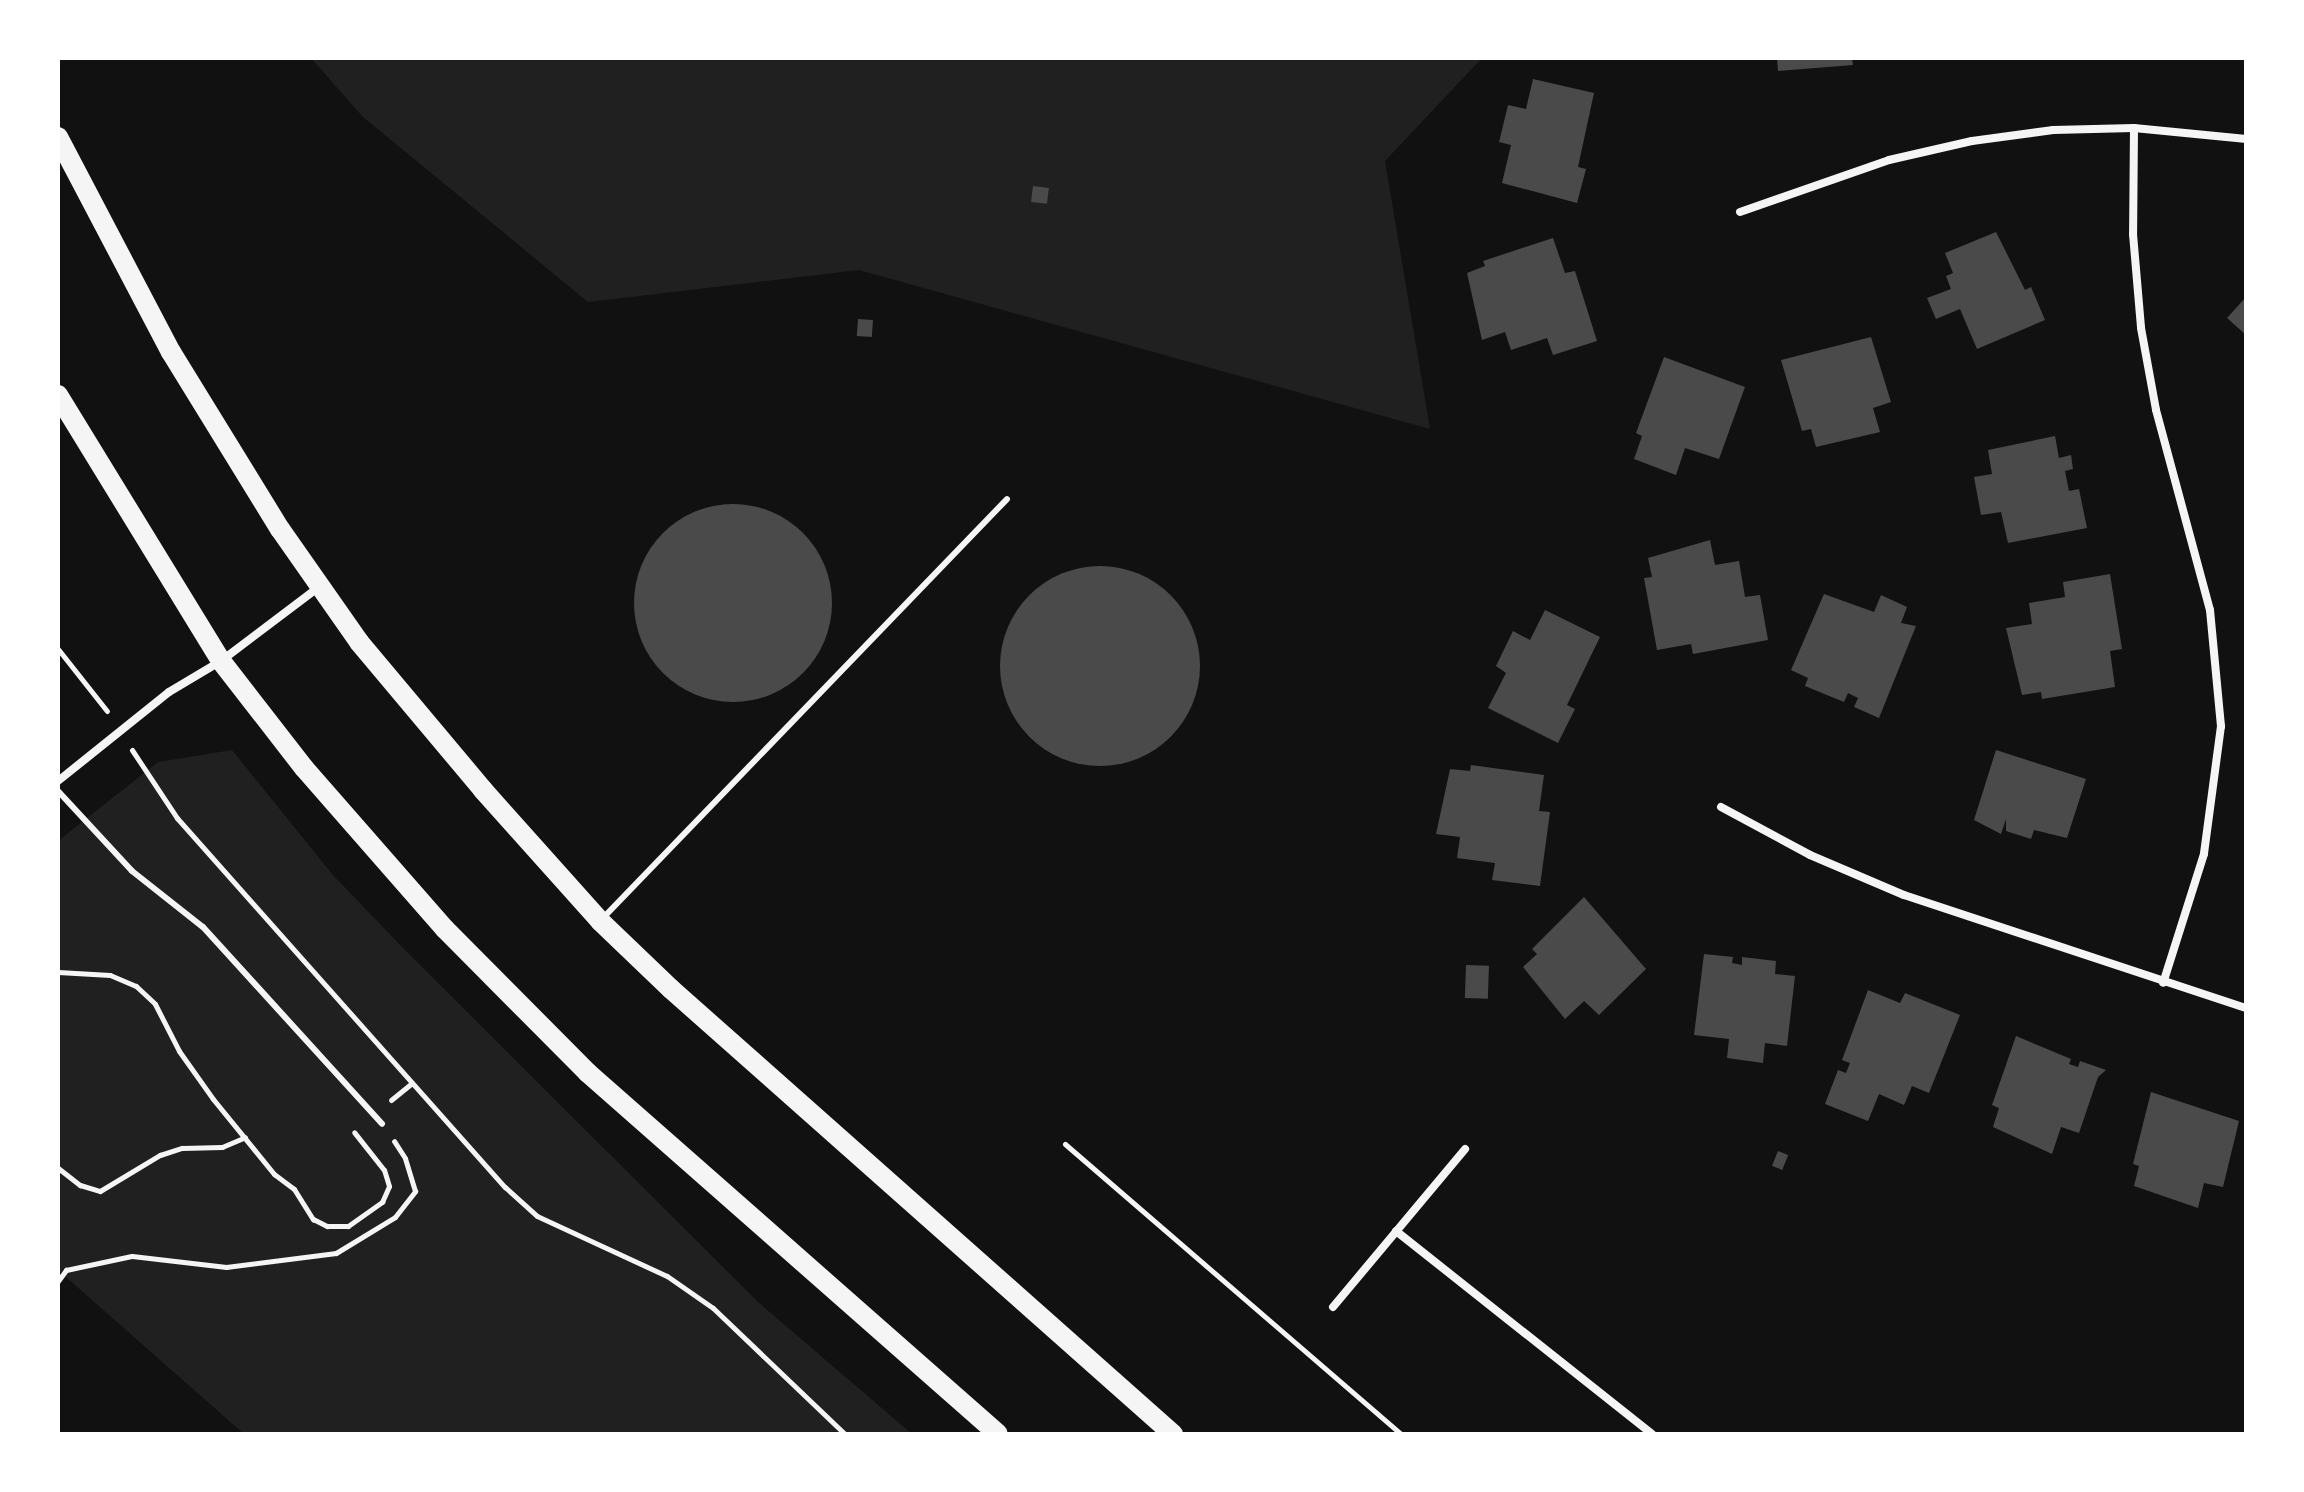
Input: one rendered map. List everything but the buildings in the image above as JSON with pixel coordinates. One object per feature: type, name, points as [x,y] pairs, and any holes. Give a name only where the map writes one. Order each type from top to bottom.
[{"type":"main road","points":[[58,137],[171,352],[359,642],[600,921],[1040,1321],[1173,1434]]},
{"type":"main road","points":[[58,395],[221,661],[304,768],[445,929],[588,1073],[998,1434]]},
{"type":"street","points":[[1740,212],[1889,160],[1972,141],[2053,130],[2134,128],[2246,139]]},
{"type":"street","points":[[2134,128],[2133,234],[2141,328],[2156,410],[2212,622],[2221,726],[2204,854],[2163,983]]},
{"type":"street","points":[[58,781],[119,730],[221,661],[320,586]]},
{"type":"street","points":[[1721,807],[1810,855],[1904,895],[2246,1008]]},
{"type":"street","points":[[1333,1307],[1465,1149]]},
{"type":"street","points":[[1396,1231],[1652,1434]]},
{"type":"lane","points":[[600,921],[1007,499]]},
{"type":"lane","points":[[58,791],[132,871],[203,927],[382,1124]]},
{"type":"path","points":[[58,649],[119,730],[177,818],[412,1083],[537,1216],[667,1276],[713,1308],[845,1434]]},
{"type":"path","points":[[58,972],[110,975],[136,986],[155,1004],[196,1076],[274,1174],[294,1189],[313,1219],[348,1226],[382,1202],[389,1186],[384,1170],[353,1132],[412,1083]]},
{"type":"path","points":[[58,1281],[66,1270],[132,1256],[226,1267],[336,1253],[395,1217],[415,1191],[405,1158],[382,1124]]},
{"type":"path","points":[[58,1168],[80,1185],[100,1191],[160,1155],[182,1148],[222,1147],[245,1137]]},
{"type":"path","points":[[1065,1144],[1401,1434]]},
{"type":"shaded area","points":[[311,58],[1482,58],[1385,161],[1430,429],[859,270],[588,302],[363,117]]},
{"type":"shaded area","points":[[232,750],[332,874],[405,950],[759,1303],[912,1434],[244,1434],[58,1270],[58,841],[158,762]]}]
